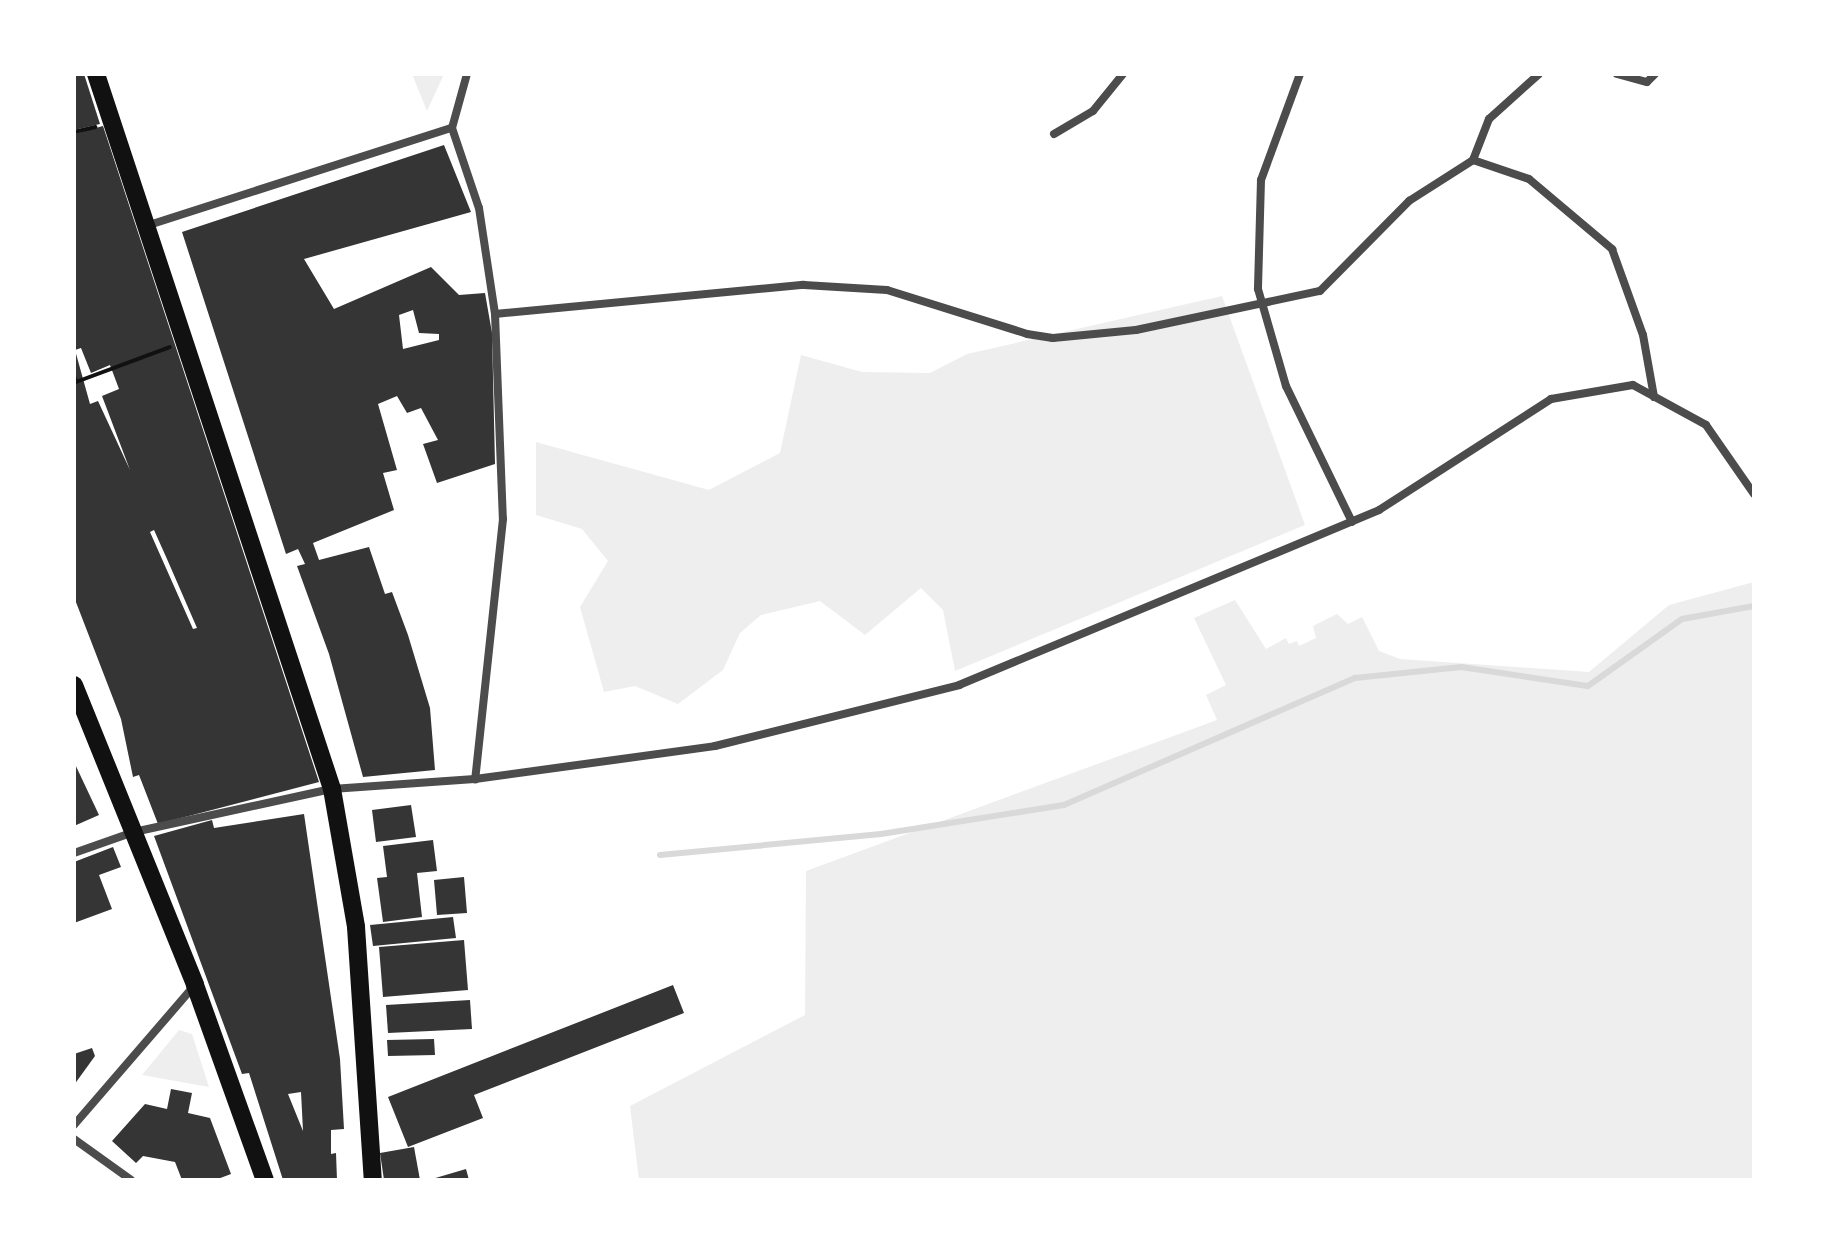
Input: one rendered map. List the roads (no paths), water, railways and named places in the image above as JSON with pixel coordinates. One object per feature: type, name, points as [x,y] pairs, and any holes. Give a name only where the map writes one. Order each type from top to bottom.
[{"type":"main road","points":[[96,74],[149,225],[332,789],[356,927],[373,1180]]},
{"type":"main road","points":[[74,685],[195,985],[265,1180]]},
{"type":"street","points":[[467,74],[452,128],[479,208],[495,314],[503,519],[475,779]]},
{"type":"street","points":[[1054,134],[1093,111],[1123,74]]},
{"type":"street","points":[[1300,74],[1261,180],[1258,289],[1286,386],[1352,522]]},
{"type":"street","points":[[495,314],[804,285],[858,287],[919,297],[1027,334],[1053,338],[1136,330],[1320,291],[1409,201],[1473,160],[1489,119],[1539,74]]},
{"type":"street","points":[[1617,74],[1647,82],[1655,74]]},
{"type":"street","points":[[149,225],[452,128]]},
{"type":"street","points":[[1473,160],[1529,179],[1612,249],[1643,335],[1654,397]]},
{"type":"street","points":[[74,853],[134,832],[332,789],[475,779],[715,746],[959,685],[1379,510],[1551,399],[1633,385],[1706,425],[1754,494]]},
{"type":"street","points":[[74,1125],[195,985]]},
{"type":"street","points":[[74,1139],[131,1180]]},
{"type":"waterway","points":[[660,855],[881,834],[1064,805],[1355,678],[1461,667],[1588,686],[1682,619],[1754,606]]}]
